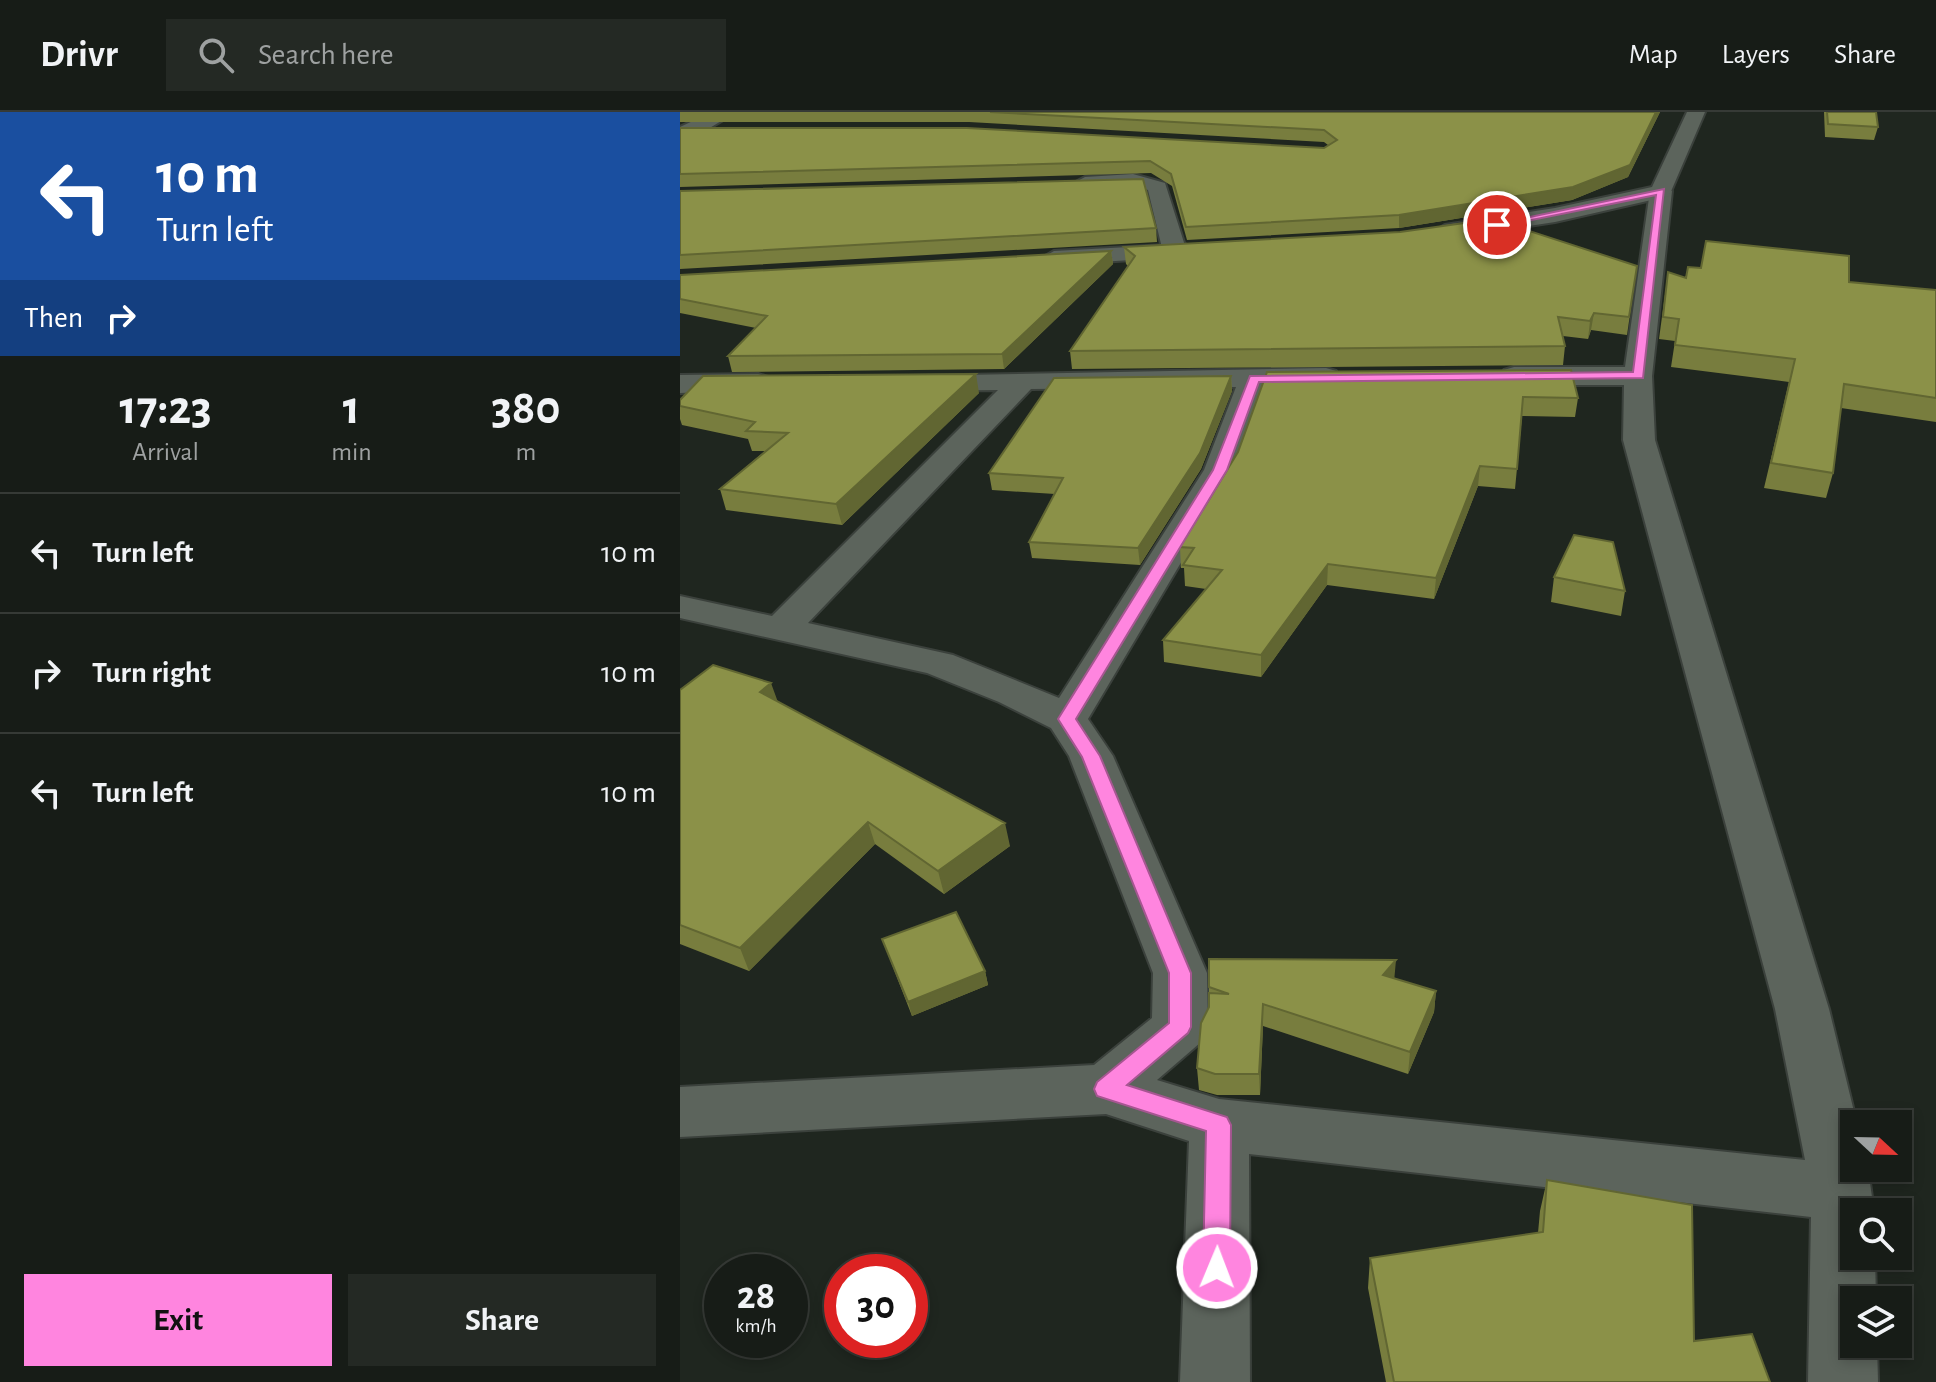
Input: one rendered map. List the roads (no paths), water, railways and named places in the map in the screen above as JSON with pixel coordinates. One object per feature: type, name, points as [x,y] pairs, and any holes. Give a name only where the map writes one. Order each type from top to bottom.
[{"type":"street","points":[[682,134],[727,112]]},
{"type":"street","points":[[1696,112],[1661,191],[1638,376],[1639,440],[1802,1009],[1843,1192],[1843,1382]]},
{"type":"street","points":[[682,134],[733,131]]},
{"type":"street","points":[[1070,183],[1151,182],[1158,187],[1175,252]]},
{"type":"street","points":[[1427,235],[1555,215],[1661,191]]},
{"type":"street","points":[[1031,259],[1204,250]]},
{"type":"street","points":[[1486,375],[1638,376]]},
{"type":"street","points":[[887,383],[1347,377]]},
{"type":"street","points":[[1067,719],[1220,470],[1254,378]]},
{"type":"street","points":[[782,628],[1024,380]]},
{"type":"street","points":[[680,384],[780,382]]},
{"type":"street","points":[[680,607],[939,664],[1014,693],[1067,719],[1091,756],[1180,973],[1180,1027],[1106,1089]]},
{"type":"street","points":[[680,1112],[1106,1089],[1219,1125],[1843,1192]]},
{"type":"street","points":[[1215,1382],[1219,1125]]}]
